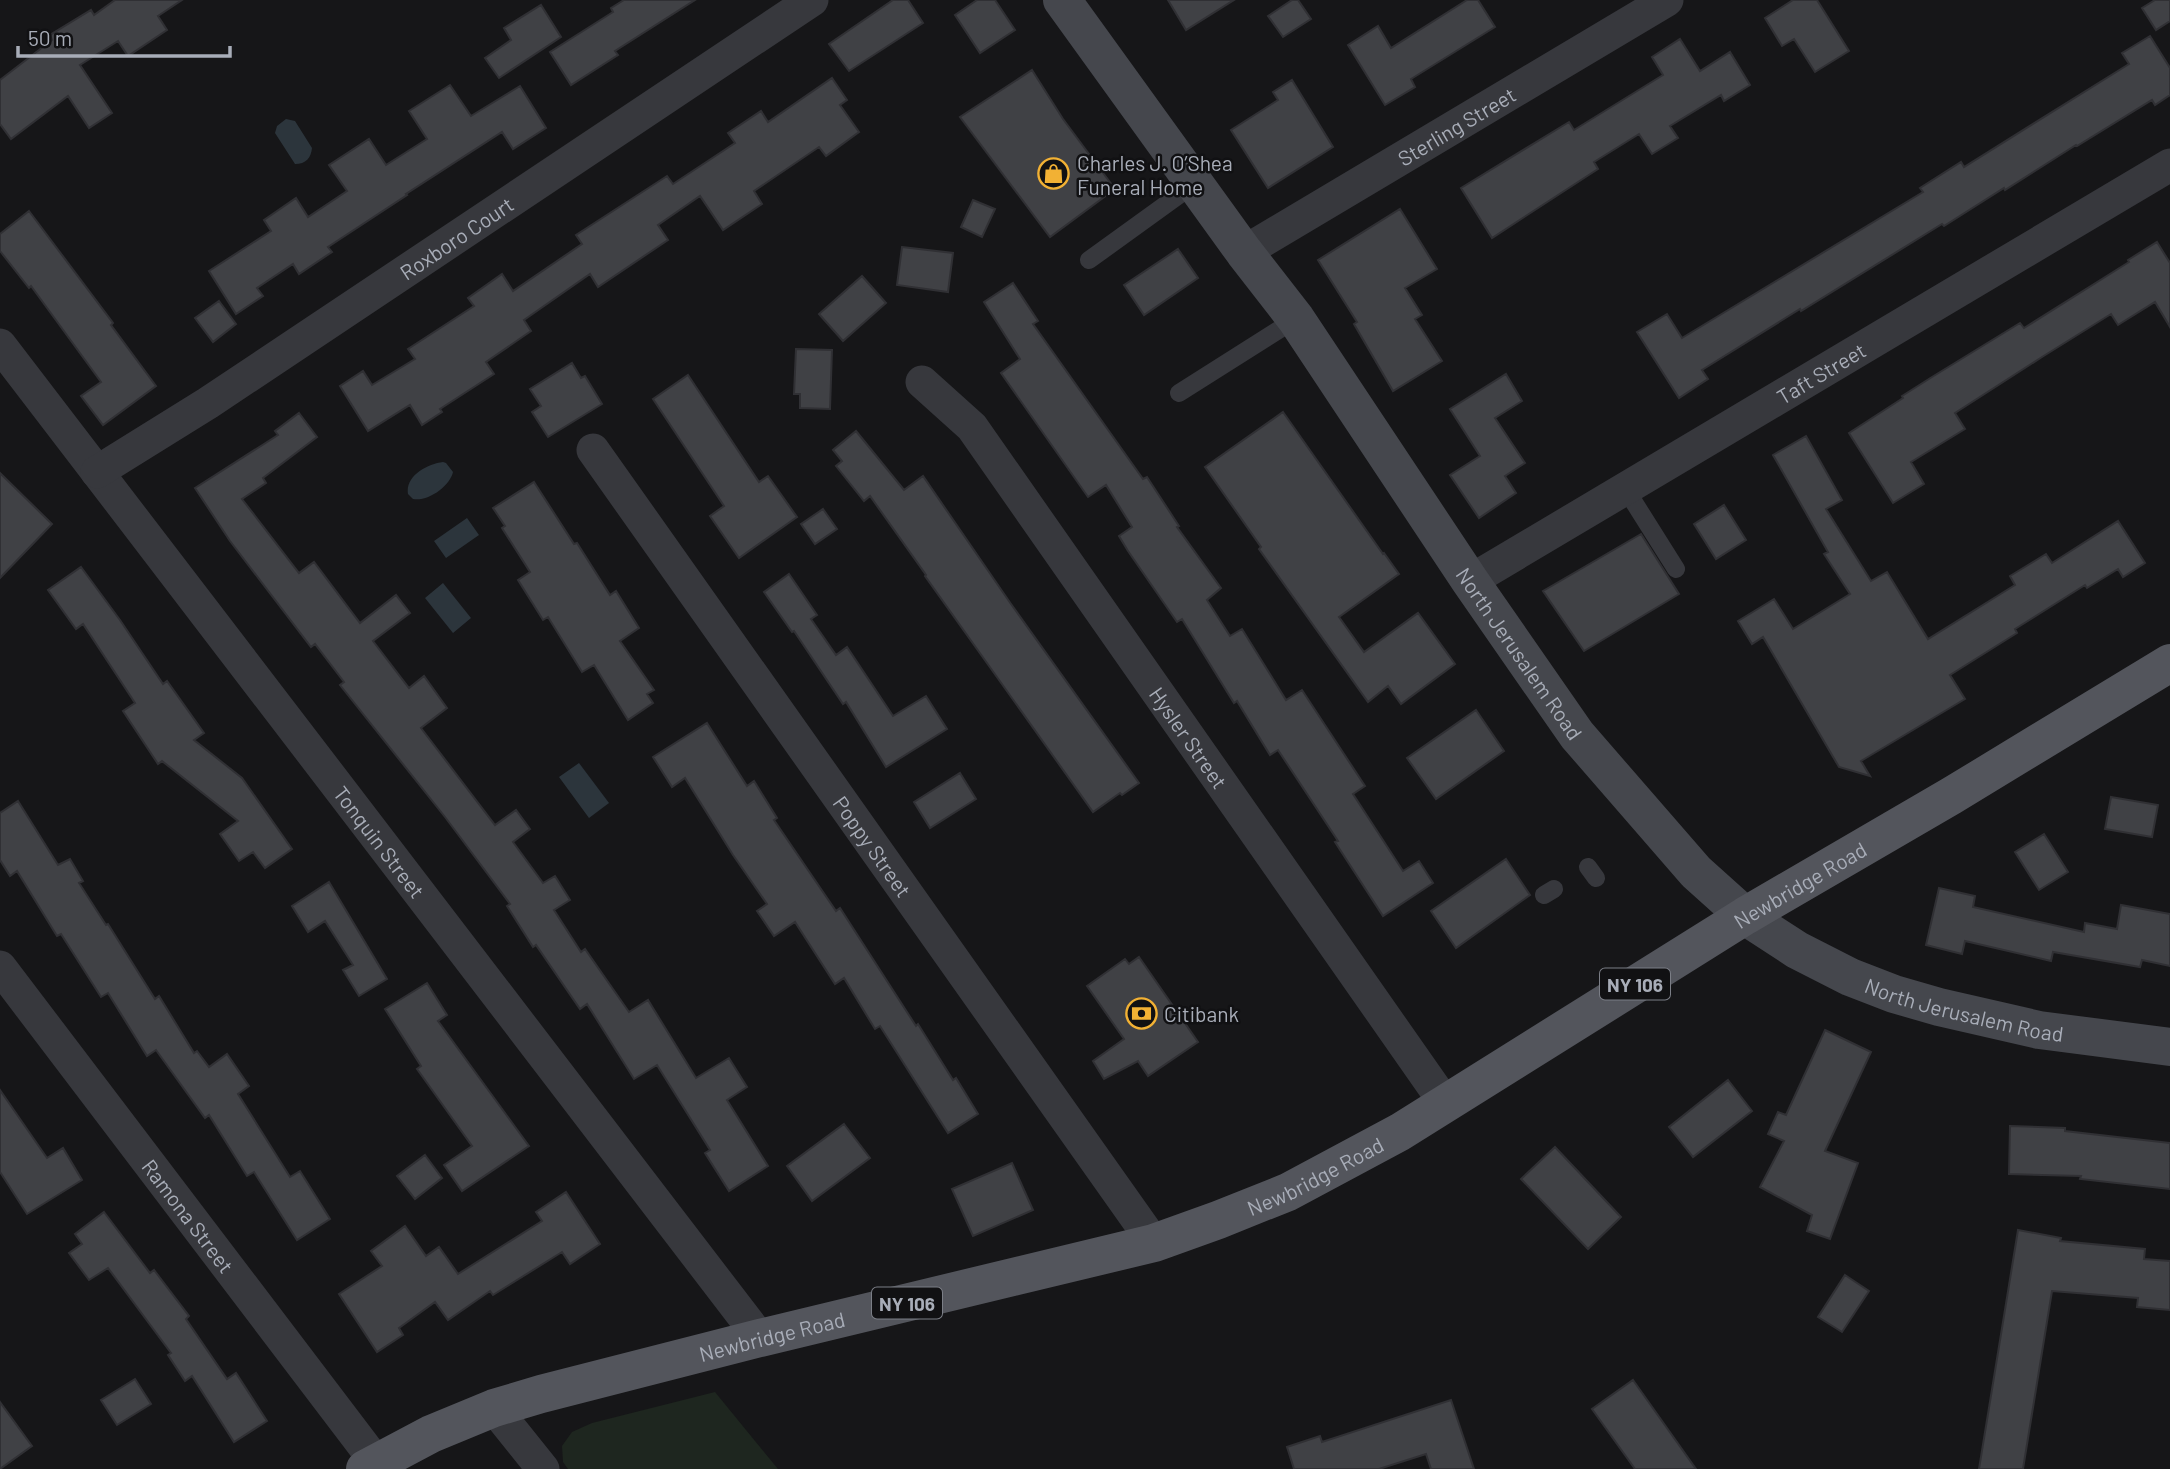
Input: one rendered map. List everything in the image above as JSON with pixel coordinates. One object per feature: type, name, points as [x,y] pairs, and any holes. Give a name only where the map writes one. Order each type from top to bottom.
[{"type":"main road","name":"North Jerusalem Road","points":[[1062,0],[1197,182],[1244,252],[1296,318],[1470,581],[1577,735],[1696,872],[1745,916],[1797,950],[1850,977],[1916,1001],[2039,1030],[2170,1047]]},
{"type":"main road","name":"Newbridge Road","points":[[370,1466],[431,1434],[494,1408],[584,1382],[760,1338],[1154,1243],[1297,1188],[1389,1138],[1745,916],[1951,796],[2170,663]]},
{"type":"street","name":"Roxboro Court","points":[[97,472],[208,403],[812,0]]},
{"type":"street","name":"Sterling Street","points":[[1244,252],[1667,0]]},
{"type":"street","name":"Taft Street","points":[[1470,581],[2170,165]]},
{"type":"street","name":"Tonquin Street","points":[[0,345],[760,1338]]},
{"type":"street","name":"Hysler Street","points":[[922,382],[972,427],[1445,1103]]},
{"type":"street","name":"Poppy Street","points":[[593,450],[1154,1243]]},
{"type":"street","name":"Ramona Street","points":[[0,967],[370,1466]]},
{"type":"street","points":[[494,1408],[543,1469]]},
{"type":"lane","points":[[1089,260],[1197,182]]},
{"type":"lane","points":[[1179,393],[1296,318]]},
{"type":"lane","points":[[1625,488],[1676,569]]},
{"type":"shaded area","points":[[286,119],[295,121],[312,148],[305,162],[295,164],[275,133],[277,126]]},
{"type":"shaded area","points":[[443,462],[453,472],[448,483],[425,498],[413,499],[408,494],[408,488],[414,476],[430,465]]},
{"type":"shaded area","points":[[467,518],[479,535],[446,558],[434,541]]},
{"type":"shaded area","points":[[443,583],[471,618],[453,633],[425,598]]},
{"type":"shaded area","points":[[579,763],[609,803],[589,818],[559,777]]},
{"type":"shaded area","points":[[715,1392],[778,1469],[568,1469],[563,1462],[562,1446],[572,1432],[592,1423]]},
{"type":"building","points":[[115,0],[182,0],[158,16],[167,30],[128,56],[118,41],[80,65],[112,113],[89,128],[68,96],[11,139],[0,124],[0,80],[52,40],[50,35],[91,10],[94,15]]},
{"type":"building","points":[[624,0],[695,0],[615,51],[618,55],[571,85],[550,52],[613,12],[611,8]]},
{"type":"building","points":[[893,0],[908,0],[923,23],[849,71],[829,44]]},
{"type":"building","points":[[977,0],[995,0],[1015,30],[980,53],[955,15]]},
{"type":"building","points":[[1168,0],[1234,0],[1186,30]]},
{"type":"building","points":[[1292,0],[1298,0],[1311,19],[1283,37],[1268,16]]},
{"type":"building","points":[[1467,0],[1478,0],[1495,27],[1411,79],[1415,87],[1385,105],[1348,45],[1378,26],[1391,48]]},
{"type":"building","points":[[1793,0],[1817,0],[1849,51],[1815,72],[1794,39],[1782,46],[1765,18]]},
{"type":"building","points":[[2155,0],[2170,0],[2170,21],[2156,30],[2142,8]]},
{"type":"building","points":[[541,5],[561,37],[499,78],[485,58],[511,40],[504,28]]},
{"type":"building","points":[[2150,36],[2170,68],[2170,95],[2155,105],[2152,100],[2005,190],[2004,188],[1944,226],[1942,224],[1801,311],[1800,309],[1702,370],[1708,379],[1679,398],[1637,332],[1667,314],[1682,338],[1923,192],[1920,188],[1961,162],[1964,167],[2129,64],[2122,53]]},
{"type":"building","points":[[1680,39],[1700,71],[1730,52],[1750,85],[1724,101],[1721,95],[1670,126],[1678,138],[1652,154],[1639,134],[1594,162],[1598,169],[1492,238],[1461,188],[1569,122],[1574,130],[1663,75],[1652,57]]},
{"type":"building","name":"Charles J. O’Shea Funeral Home","points":[[1032,70],[1063,119],[1115,189],[1050,237],[960,117]]},
{"type":"building","points":[[832,78],[847,100],[840,105],[859,132],[826,156],[819,147],[754,191],[762,204],[723,230],[700,196],[658,225],[668,240],[598,287],[590,274],[524,320],[531,331],[486,362],[494,374],[440,409],[442,412],[422,425],[410,405],[368,431],[340,386],[363,371],[372,385],[415,359],[408,349],[474,306],[468,298],[502,274],[513,291],[582,244],[576,235],[667,176],[673,184],[735,143],[728,133],[761,111],[768,122]]},
{"type":"building","points":[[1292,80],[1333,147],[1268,188],[1231,130],[1278,100],[1273,92]]},
{"type":"building","points":[[450,85],[471,116],[520,86],[546,128],[513,149],[502,132],[328,247],[332,252],[299,274],[293,264],[257,288],[263,296],[236,314],[209,271],[271,231],[264,220],[296,198],[308,217],[347,191],[329,165],[369,139],[386,165],[427,139],[409,111]]},
{"type":"building","points":[[973,200],[995,209],[982,237],[961,227]]},
{"type":"building","points":[[1400,209],[1437,269],[1405,288],[1422,315],[1415,319],[1442,361],[1393,391],[1354,324],[1357,322],[1318,260]]},
{"type":"building","points":[[29,211],[113,323],[111,325],[156,386],[103,425],[81,396],[101,382],[31,286],[29,288],[0,251],[0,234]]},
{"type":"building","points":[[2157,242],[2170,263],[2170,327],[2155,302],[2118,325],[2111,314],[2042,357],[1955,413],[1965,429],[1911,462],[1924,484],[1893,503],[1849,433],[1932,377],[2020,323],[2024,328]]},
{"type":"building","points":[[902,247],[953,253],[948,292],[897,285]]},
{"type":"building","points":[[1178,249],[1198,278],[1144,315],[1124,285]]},
{"type":"building","points":[[862,276],[886,303],[843,341],[819,314]]},
{"type":"building","points":[[1013,283],[1038,321],[1033,324],[1143,479],[1147,477],[1179,526],[1177,527],[1221,588],[1207,600],[1230,636],[1242,629],[1286,700],[1302,690],[1365,786],[1353,794],[1403,871],[1419,861],[1433,883],[1383,916],[1278,750],[1270,755],[1182,619],[1177,622],[1128,551],[1119,536],[1132,527],[1106,485],[1088,497],[1001,373],[1020,359],[984,302]]},
{"type":"building","points":[[219,301],[236,324],[213,342],[195,318]]},
{"type":"building","points":[[796,349],[832,350],[830,409],[800,408],[800,394],[794,394]]},
{"type":"building","points":[[572,363],[581,378],[585,376],[602,404],[548,437],[532,412],[541,406],[530,389]]},
{"type":"building","points":[[1506,374],[1522,401],[1495,418],[1525,463],[1505,476],[1516,493],[1479,518],[1450,475],[1480,456],[1450,409]]},
{"type":"building","points":[[688,375],[759,482],[768,476],[797,517],[739,558],[710,516],[724,506],[653,399]]},
{"type":"building","points":[[1283,412],[1399,574],[1339,617],[1364,652],[1418,613],[1455,664],[1401,704],[1388,686],[1368,702],[1259,549],[1261,547],[1205,467]]},
{"type":"building","points":[[299,413],[317,437],[263,478],[266,483],[242,499],[299,573],[314,562],[360,623],[396,595],[410,613],[373,641],[409,688],[424,676],[447,708],[421,728],[495,825],[516,810],[530,829],[513,842],[543,883],[555,876],[570,900],[554,910],[581,952],[585,949],[629,1012],[648,1000],[696,1078],[729,1058],[747,1087],[727,1100],[768,1166],[729,1191],[705,1153],[710,1150],[657,1065],[634,1079],[587,1004],[580,1009],[536,945],[533,947],[507,906],[510,904],[340,685],[344,682],[315,644],[311,647],[230,541],[195,488],[278,435],[275,431]]},
{"type":"building","points":[[856,431],[904,490],[923,476],[1139,783],[1093,812],[870,496],[864,501],[836,466],[842,461],[833,450]]},
{"type":"building","points":[[1806,436],[1842,500],[1826,509],[1871,581],[1887,572],[1928,639],[2015,585],[2010,576],[2046,554],[2052,563],[2118,521],[2145,563],[2123,577],[2118,569],[2087,588],[2085,585],[2015,629],[2017,633],[1950,675],[1965,699],[1861,761],[1870,776],[1839,767],[1763,637],[1752,644],[1738,621],[1774,599],[1793,629],[1850,594],[1824,554],[1828,552],[1773,455]]},
{"type":"building","points":[[0,473],[52,524],[0,578]]},
{"type":"building","points":[[534,482],[610,595],[616,591],[639,628],[620,641],[654,690],[647,694],[653,703],[628,720],[594,665],[582,672],[548,617],[543,620],[518,580],[530,572],[502,528],[505,526],[493,508]]},
{"type":"building","points":[[1724,505],[1746,540],[1716,559],[1694,524]]},
{"type":"building","points":[[823,509],[837,529],[815,544],[801,524]]},
{"type":"building","points":[[1641,534],[1679,594],[1584,651],[1543,591]]},
{"type":"building","points":[[81,567],[163,684],[167,681],[204,733],[194,740],[242,778],[292,849],[265,868],[253,852],[239,861],[220,834],[238,821],[162,761],[158,764],[123,711],[135,703],[83,624],[76,629],[48,590]]},
{"type":"building","points":[[789,574],[817,615],[811,619],[836,655],[847,647],[893,716],[926,696],[947,729],[886,767],[846,702],[843,704],[764,592]]},
{"type":"building","points":[[1476,710],[1504,751],[1436,799],[1407,758]]},
{"type":"building","points":[[707,723],[747,786],[754,781],[777,818],[774,820],[836,911],[840,908],[916,1026],[918,1024],[978,1114],[948,1133],[880,1026],[875,1029],[844,978],[835,984],[795,922],[774,936],[757,911],[767,904],[685,778],[672,787],[653,757]]},
{"type":"building","points":[[960,773],[976,799],[930,828],[914,802]]},
{"type":"building","points":[[2111,797],[2158,805],[2152,837],[2105,829]]},
{"type":"building","points":[[18,801],[58,865],[70,859],[83,881],[79,883],[155,999],[159,996],[194,1053],[197,1051],[209,1067],[227,1054],[249,1086],[238,1094],[290,1177],[300,1171],[330,1219],[297,1240],[254,1172],[247,1176],[209,1115],[205,1118],[156,1050],[147,1056],[108,993],[101,997],[61,934],[57,936],[17,871],[10,876],[0,860],[0,813]]},
{"type":"building","points":[[2044,834],[2068,872],[2039,890],[2015,852]]},
{"type":"building","points":[[1506,859],[1530,895],[1456,948],[1431,911]]},
{"type":"building","points":[[329,882],[387,979],[359,996],[343,970],[353,965],[325,921],[308,932],[292,906]]},
{"type":"building","points":[[1939,888],[1975,896],[1973,907],[2084,932],[2085,923],[2117,929],[2121,905],[2170,914],[2170,966],[2142,960],[2140,967],[2053,952],[2051,961],[1965,941],[1962,954],[1926,945]]},
{"type":"building","name":"Citibank","points":[[1139,957],[1198,1042],[1148,1076],[1138,1061],[1104,1079],[1093,1061],[1124,1039],[1087,986],[1125,959],[1129,964]]},
{"type":"building","points":[[427,983],[447,1015],[438,1021],[529,1146],[462,1191],[444,1165],[472,1146],[417,1069],[421,1066],[385,1009]]},
{"type":"building","points":[[1825,1030],[1871,1052],[1825,1151],[1858,1163],[1830,1239],[1807,1231],[1812,1215],[1760,1187],[1784,1141],[1768,1134],[1778,1112],[1786,1115]]},
{"type":"building","points":[[1728,1080],[1752,1111],[1693,1157],[1669,1127]]},
{"type":"building","points":[[0,1090],[47,1158],[63,1148],[82,1180],[27,1214],[0,1172]]},
{"type":"building","points":[[844,1124],[870,1158],[812,1201],[787,1166]]},
{"type":"building","points":[[2010,1126],[2065,1128],[2065,1131],[2170,1143],[2170,1189],[2080,1179],[2081,1176],[2009,1174]]},
{"type":"building","points":[[1555,1147],[1621,1217],[1588,1249],[1521,1179]]},
{"type":"building","points":[[425,1155],[442,1178],[415,1199],[397,1176]]},
{"type":"building","points":[[1012,1163],[1033,1210],[973,1236],[952,1189]]},
{"type":"building","points":[[566,1192],[600,1244],[570,1264],[562,1252],[493,1295],[490,1291],[448,1320],[435,1302],[399,1328],[403,1335],[377,1352],[339,1294],[382,1266],[371,1251],[405,1226],[426,1256],[439,1247],[458,1274],[542,1221],[536,1212]]},
{"type":"building","points":[[104,1212],[150,1273],[154,1270],[189,1316],[186,1319],[227,1379],[236,1373],[267,1421],[234,1442],[192,1376],[185,1381],[168,1355],[171,1353],[108,1268],[89,1280],[69,1253],[82,1244],[75,1234]]},
{"type":"building","points":[[2018,1230],[2061,1238],[2060,1241],[2145,1249],[2144,1259],[2170,1261],[2170,1310],[2137,1307],[2138,1298],[2052,1291],[2023,1469],[1979,1469]]},
{"type":"building","points":[[1845,1275],[1869,1291],[1842,1332],[1818,1317]]},
{"type":"building","points":[[135,1379],[151,1404],[117,1425],[101,1400]]},
{"type":"building","points":[[1633,1380],[1696,1469],[1635,1469],[1592,1409]]},
{"type":"building","points":[[1451,1400],[1474,1469],[1431,1469],[1426,1454],[1379,1469],[1294,1469],[1287,1447],[1320,1436],[1322,1442]]},
{"type":"building","points":[[0,1402],[32,1446],[0,1469]]},
{"type":"place","name":"Charles J. O’Shea Funeral Home","points":[[1054,174]]},
{"type":"place","name":"Citibank","points":[[1141,1013]]}]
